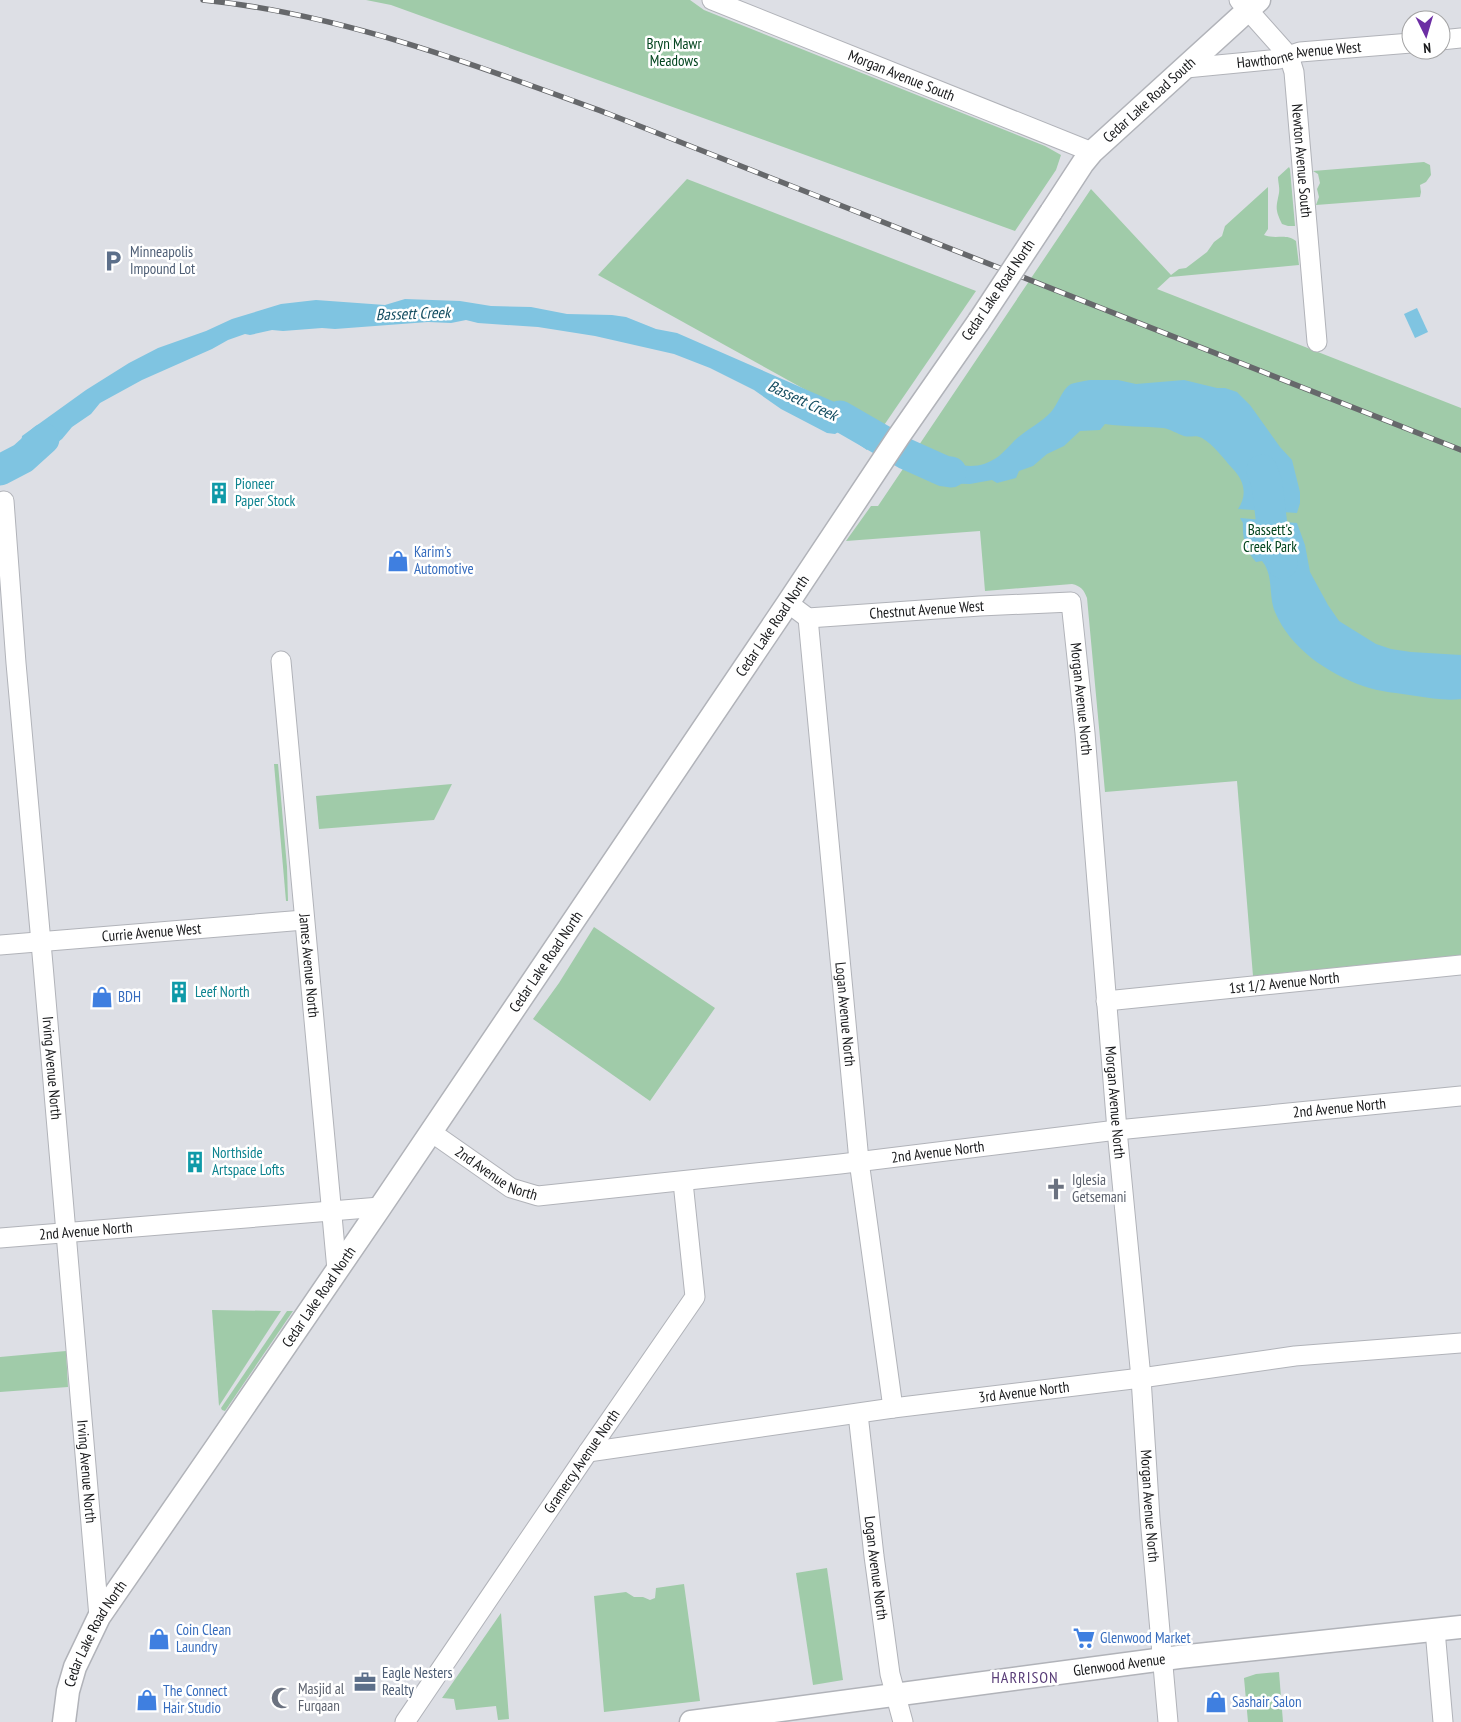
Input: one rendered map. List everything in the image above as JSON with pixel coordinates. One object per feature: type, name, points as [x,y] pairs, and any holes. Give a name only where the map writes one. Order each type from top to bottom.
[{"type":"street","name":"Morgan Avenue South","points":[[712,0],[1092,152]]},
{"type":"street","name":"Cedar Lake Road South","points":[[1051,212],[1082,163],[1092,152],[1186,68],[1249,3]]},
{"type":"street","name":"Newton Avenue South","points":[[1249,3],[1289,56],[1294,72],[1317,342]]},
{"type":"street","name":"Hawthorne Avenue West","points":[[1186,68],[1279,59],[1300,52],[1401,44]]},
{"type":"street","name":"Cedar Lake Road North","points":[[64,1722],[68,1691],[75,1667],[98,1617],[218,1446],[431,1132],[1051,212]]},
{"type":"street","name":"Irving Avenue North","points":[[5,510],[16,663],[98,1617]]},
{"type":"street","name":"Chestnut Avenue West","points":[[808,618],[980,606],[1071,602]]},
{"type":"street","name":"Morgan Avenue North","points":[[1071,602],[1084,733],[1117,1130],[1141,1378],[1150,1518],[1168,1722]]},
{"type":"street","points":[[788,603],[808,618]]},
{"type":"street","name":"Logan Avenue North","points":[[808,618],[859,1161],[893,1408]]},
{"type":"street","name":"James Avenue North","points":[[281,661],[337,1270]]},
{"type":"street","name":"Currie Avenue West","points":[[0,945],[304,920]]},
{"type":"street","name":"1st 1/2 Avenue North","points":[[1106,1001],[1461,965]]},
{"type":"street","name":"2nd Avenue North","points":[[431,1132],[511,1188],[538,1196],[683,1182],[1117,1130],[1461,1096]]},
{"type":"street","name":"Gramercy Avenue North","points":[[405,1722],[695,1297],[683,1182]]},
{"type":"street","name":"2nd Avenue North","points":[[0,1238],[380,1207]]},
{"type":"street","name":"3rd Avenue North","points":[[588,1452],[893,1408],[1141,1378],[1295,1356],[1461,1343]]},
{"type":"street","name":"Logan Avenue North","points":[[858,1414],[889,1665],[903,1722]]},
{"type":"street","name":"Glenwood Avenue","points":[[691,1722],[1162,1659],[1461,1627]]},
{"type":"street","points":[[1435,1630],[1443,1722]]},
{"type":"green space","name":"Bryn Mawr Meadows","points":[[366,0],[690,0],[704,10],[1045,146],[1061,155],[1056,170],[1015,231],[391,5]]},
{"type":"green space","points":[[1424,162],[1430,165],[1431,175],[1426,182],[1420,185],[1420,197],[1316,205],[1319,197],[1317,189],[1320,183],[1318,174],[1313,171]]},
{"type":"green space","points":[[1289,167],[1295,226],[1282,224],[1277,208],[1278,177]]},
{"type":"green space","points":[[687,179],[976,291],[880,431],[598,275]]},
{"type":"green space","name":"Bassett's Creek Park","points":[[1268,187],[1268,229],[1264,235],[1288,237],[1296,241],[1299,265],[1170,277],[1157,289],[1461,408],[1461,955],[1253,976],[1237,781],[1105,792],[1087,598],[1082,589],[1072,584],[985,591],[980,531],[846,541],[871,506],[878,506],[1091,189],[1171,275],[1179,269],[1186,268],[1207,252],[1214,242],[1222,236],[1225,226]]},
{"type":"green space","points":[[274,764],[278,764],[288,901],[286,901]]},
{"type":"green space","points":[[452,784],[434,820],[319,829],[316,796]]},
{"type":"green space","points":[[594,927],[715,1008],[650,1101],[533,1019],[559,983]]},
{"type":"green space","points":[[212,1310],[281,1311],[219,1406]]},
{"type":"green space","points":[[287,1311],[293,1311],[225,1411],[222,1410],[221,1408]]},
{"type":"green space","points":[[66,1351],[68,1387],[0,1392],[0,1357]]},
{"type":"green space","points":[[827,1568],[843,1680],[813,1685],[796,1573]]},
{"type":"green space","points":[[684,1584],[700,1701],[604,1712],[594,1596],[626,1592],[634,1597],[643,1597],[650,1600],[655,1598],[656,1588]]},
{"type":"green space","points":[[501,1613],[509,1719],[498,1720],[496,1706],[456,1710],[454,1699],[442,1698]]},
{"type":"green space","points":[[1279,1672],[1283,1722],[1248,1722],[1244,1678],[1256,1674]]},
{"type":"water","points":[[405,299],[460,301],[491,306],[531,307],[567,314],[626,317],[656,329],[677,333],[883,425],[867,450],[840,431],[835,434],[827,433],[781,409],[754,390],[710,368],[674,354],[595,336],[538,327],[478,323],[466,320],[451,323],[428,322],[335,329],[272,330],[250,335],[245,334],[228,340],[142,380],[100,403],[91,414],[72,427],[62,439],[37,458],[11,473],[9,453],[21,445],[22,436],[86,390],[129,363],[158,348],[206,331],[232,319],[281,304],[316,300],[385,305]]},
{"type":"water","points":[[1417,308],[1428,332],[1415,338],[1404,314]]},
{"type":"water","points":[[1090,380],[1118,380],[1136,384],[1184,380],[1237,392],[1250,405],[1280,447],[1292,460],[1300,492],[1300,503],[1297,513],[1238,509],[1244,493],[1242,482],[1218,452],[1200,437],[1184,436],[1163,428],[1105,424],[1100,430],[1080,431],[1064,446],[1047,454],[1033,466],[1019,471],[1016,478],[997,483],[992,480],[970,484],[933,483],[904,468],[917,448],[948,461],[968,466],[989,462],[999,456],[1015,440],[1047,416],[1068,386],[1073,383]]},
{"type":"water","points":[[1240,518],[1297,523],[1305,545],[1310,572],[1328,605],[1339,621],[1376,644],[1391,649],[1411,652],[1461,655],[1461,699],[1433,698],[1369,688],[1349,681],[1311,658],[1290,637],[1275,612],[1268,572],[1262,561],[1256,562],[1247,549],[1243,534],[1243,523]]},
{"type":"waterway","name":"Bassett Creek","points":[[840,416],[906,454],[944,471],[951,472]]},
{"type":"waterway","name":"Bassett Creek","points":[[0,470],[23,458],[44,439]]},
{"type":"waterway","name":"Bassett Creek","points":[[1262,470],[1267,484],[1273,534],[1282,563]]},
{"type":"railway","points":[[203,0],[307,17],[409,44],[510,78],[609,114],[1461,450]]},
{"type":"place","name":"Minneapolis Impound Lot","points":[[113,261]]},
{"type":"place","name":"Pioneer Paper Stock","points":[[219,493]]},
{"type":"place","name":"Karim's Automotive","points":[[398,561]]},
{"type":"place","name":"Leef North","points":[[179,992]]},
{"type":"place","name":"BDH","points":[[102,997]]},
{"type":"place","name":"Northside Artspace Lofts","points":[[195,1162]]},
{"type":"place","name":"Iglesia Getsemani","points":[[1056,1189]]},
{"type":"place","name":"Glenwood Market","points":[[1084,1638]]},
{"type":"place","name":"Coin Clean Laundry","points":[[159,1639]]},
{"type":"place","name":"Eagle Nesters Realty","points":[[365,1682]]},
{"type":"place","name":"Masjid al Furqaan","points":[[282,1698]]},
{"type":"place","name":"The Connect Hair Studio","points":[[147,1700]]},
{"type":"place","name":"Sashair Salon","points":[[1216,1702]]},
{"type":"district","name":"HARRISON","points":[[1025,1677]]}]
